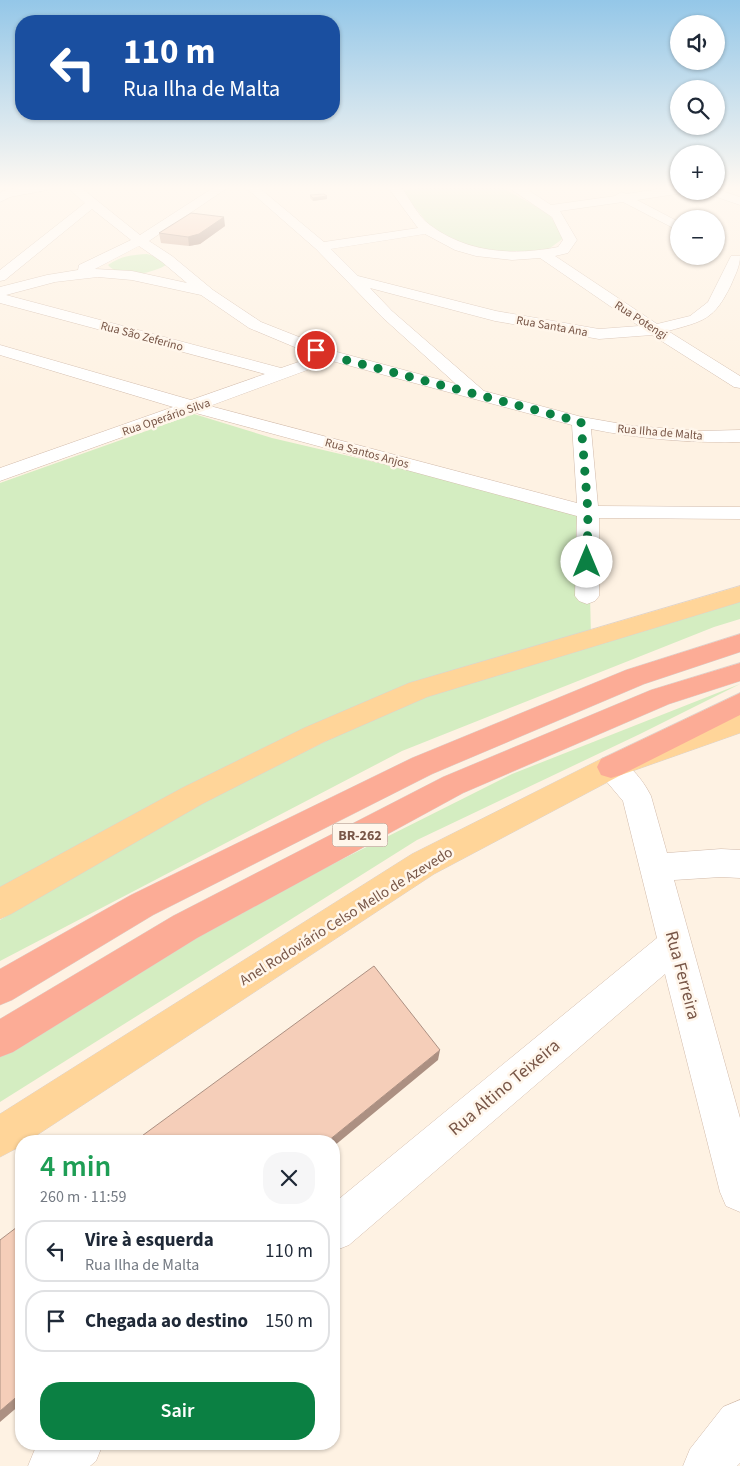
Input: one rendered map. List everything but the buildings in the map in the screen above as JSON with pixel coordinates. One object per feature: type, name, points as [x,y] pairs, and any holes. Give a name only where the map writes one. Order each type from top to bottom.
[{"type":"highway","name":"BR-262","points":[[0,988],[142,905],[422,766],[635,677],[740,643]]},
{"type":"highway","name":"BR-262","points":[[0,1039],[184,927],[453,786],[660,698],[740,672]]},
{"type":"highway","points":[[611,767],[740,703]]},
{"type":"main road","points":[[0,904],[192,796],[314,735],[418,690],[591,636],[740,594]]},
{"type":"main road","name":"Anel Rodoviário Celso Mello de Azevedo","points":[[0,1137],[423,864],[611,767],[740,722]]},
{"type":"street","points":[[0,277],[28,254]]},
{"type":"street","points":[[107,263],[120,254]]},
{"type":"street","points":[[0,292],[64,276],[130,254]]},
{"type":"street","points":[[134,275],[151,273],[165,268],[167,259],[142,254]]},
{"type":"street","name":"Rua Ilha de Malta","points":[[160,254],[208,294],[255,325],[331,356],[581,422],[633,432],[700,437],[740,436]]},
{"type":"street","points":[[329,254],[386,314],[480,396]]},
{"type":"street","points":[[528,254],[544,255]]},
{"type":"street","name":"Rua Potengi","points":[[544,255],[655,330],[740,383]]},
{"type":"street","name":"Rua Santa Ana","points":[[352,279],[495,316],[577,332],[599,334],[655,330],[695,319],[714,304],[733,258]]},
{"type":"street","points":[[107,263],[134,275],[170,282],[208,294]]},
{"type":"street","name":"Rua São Zeferino","points":[[0,298],[284,374]]},
{"type":"street","name":"Rua Santa Ana","points":[[386,314],[409,301],[427,298]]},
{"type":"street","name":"Rua Santos Anjos","points":[[0,350],[194,407],[588,512],[740,513]]},
{"type":"street","name":"Rua Operário Silva","points":[[4,470],[194,407],[331,356]]},
{"type":"street","points":[[581,422],[588,512],[587,596]]},
{"type":"street","name":"Rua Ferreira","points":[[611,767],[636,796],[740,1192]]},
{"type":"street","points":[[654,868],[721,863],[740,864]]},
{"type":"street","name":"Rua Altino Teixeira","points":[[340,1225],[674,944]]},
{"type":"street","points":[[707,1466],[740,1424]]},
{"type":"street","points":[[52,1466],[72,1450]]},
{"type":"green space","points":[[148,254],[161,258],[169,263],[155,270],[138,274],[121,273],[108,265],[126,256]]},
{"type":"green space","points":[[194,414],[272,438],[588,512],[591,637],[740,601],[740,619],[714,627],[402,751],[0,961],[0,920],[169,819],[415,697],[314,735],[0,904],[0,483]]},
{"type":"green space","points":[[740,684],[640,734],[417,840],[0,1102],[0,1055],[257,902],[512,774]]},
{"type":"route","points":[[316,350],[331,356],[581,422],[588,512],[587,562]]}]
